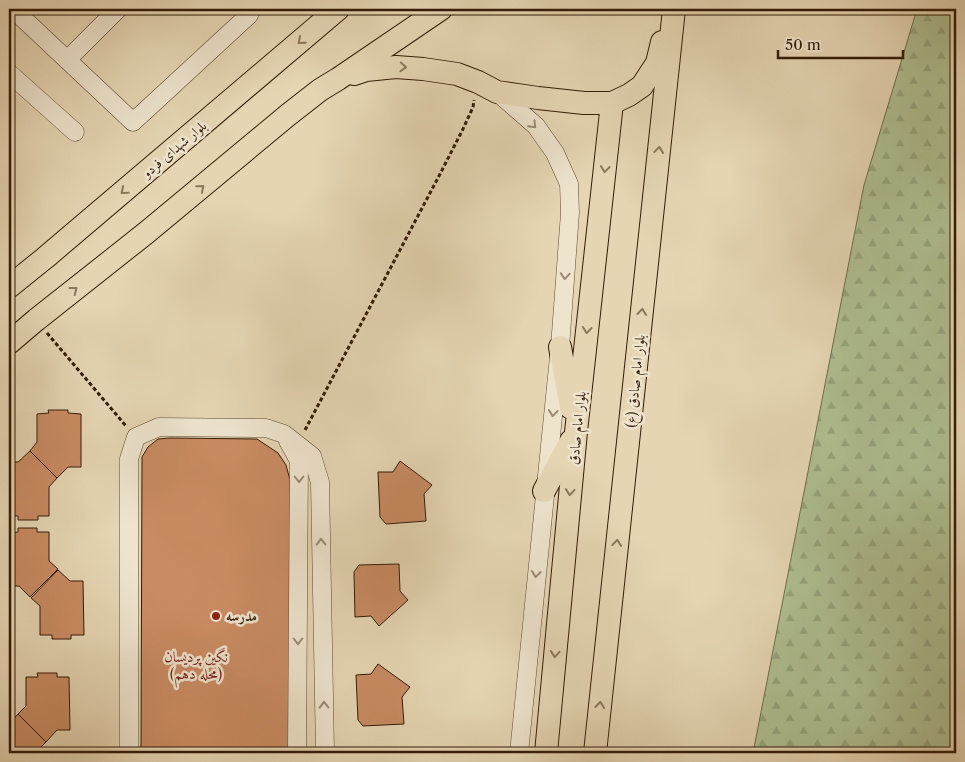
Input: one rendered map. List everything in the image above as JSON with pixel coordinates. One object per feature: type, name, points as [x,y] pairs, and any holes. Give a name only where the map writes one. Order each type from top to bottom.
[{"type":"main road","name":"بلوار شهدای فردو","points":[[9,287],[338,9]]},
{"type":"main road","points":[[9,343],[146,233],[294,110],[320,90],[441,9]]},
{"type":"main road","points":[[338,79],[366,70],[396,67],[422,69],[457,74],[487,87],[538,98],[584,103],[612,103],[642,86],[657,63],[670,9]]},
{"type":"main road","name":"بلوار امام صادق (ع)","points":[[595,753],[674,9]]},
{"type":"main road","name":"بلوار امام صادق","points":[[546,753],[576,432],[612,103]]},
{"type":"main road","points":[[544,491],[576,432],[560,347]]},
{"type":"street","points":[[13,9],[133,122],[249,15],[251,9]]},
{"type":"street","points":[[67,60],[118,9]]},
{"type":"street","points":[[9,74],[75,132]]},
{"type":"street","points":[[487,87],[536,126],[555,153],[569,184],[570,213],[560,347],[519,753]]},
{"type":"street","points":[[129,753],[129,459],[136,437],[159,427],[266,428],[290,439],[312,456],[320,482],[325,753]]},
{"type":"street","points":[[290,439],[299,461],[297,753]]},
{"type":"path","points":[[290,439],[463,130],[473,107],[487,87]]},
{"type":"path","points":[[36,320],[136,437]]},
{"type":"green space","points":[[917,9],[956,9],[956,753],[753,753],[864,185]]},
{"type":"building","points":[[48,410],[68,410],[68,413],[81,414],[81,467],[68,467],[57,478],[30,451],[37,442],[37,414],[49,413]]},
{"type":"building","name":"مدرسه","points":[[158,439],[257,439],[278,453],[286,465],[290,480],[291,752],[141,753],[142,457],[148,447]]},
{"type":"building","points":[[30,451],[57,478],[49,487],[49,516],[38,516],[38,520],[18,520],[18,516],[9,516],[9,462],[18,462]]},
{"type":"building","points":[[400,461],[432,485],[424,494],[426,521],[386,524],[380,517],[378,472],[393,472]]},
{"type":"building","points":[[18,528],[37,528],[37,532],[49,532],[49,561],[58,569],[30,597],[19,586],[9,586],[9,533],[18,532]]},
{"type":"building","points":[[399,564],[400,591],[408,600],[379,626],[371,616],[355,617],[354,572],[359,565]]},
{"type":"building","points":[[58,570],[70,581],[83,581],[84,635],[71,635],[71,639],[52,639],[52,635],[40,635],[40,606],[31,598]]},
{"type":"building","points":[[378,664],[410,687],[402,697],[404,724],[363,726],[358,720],[356,675],[371,674]]},
{"type":"building","points":[[37,673],[57,673],[57,677],[69,677],[70,730],[57,730],[46,742],[18,714],[26,706],[26,677],[38,677]]},
{"type":"building","points":[[18,714],[46,742],[38,750],[38,753],[9,753],[9,724]]},
{"type":"building","points":[[291,752],[291,753],[220,753]]},
{"type":"place","name":"مدرسه","points":[[216,616]]},
{"type":"district","name":"نگین پردیسان (محله دهم)","points":[[196,664]]}]
